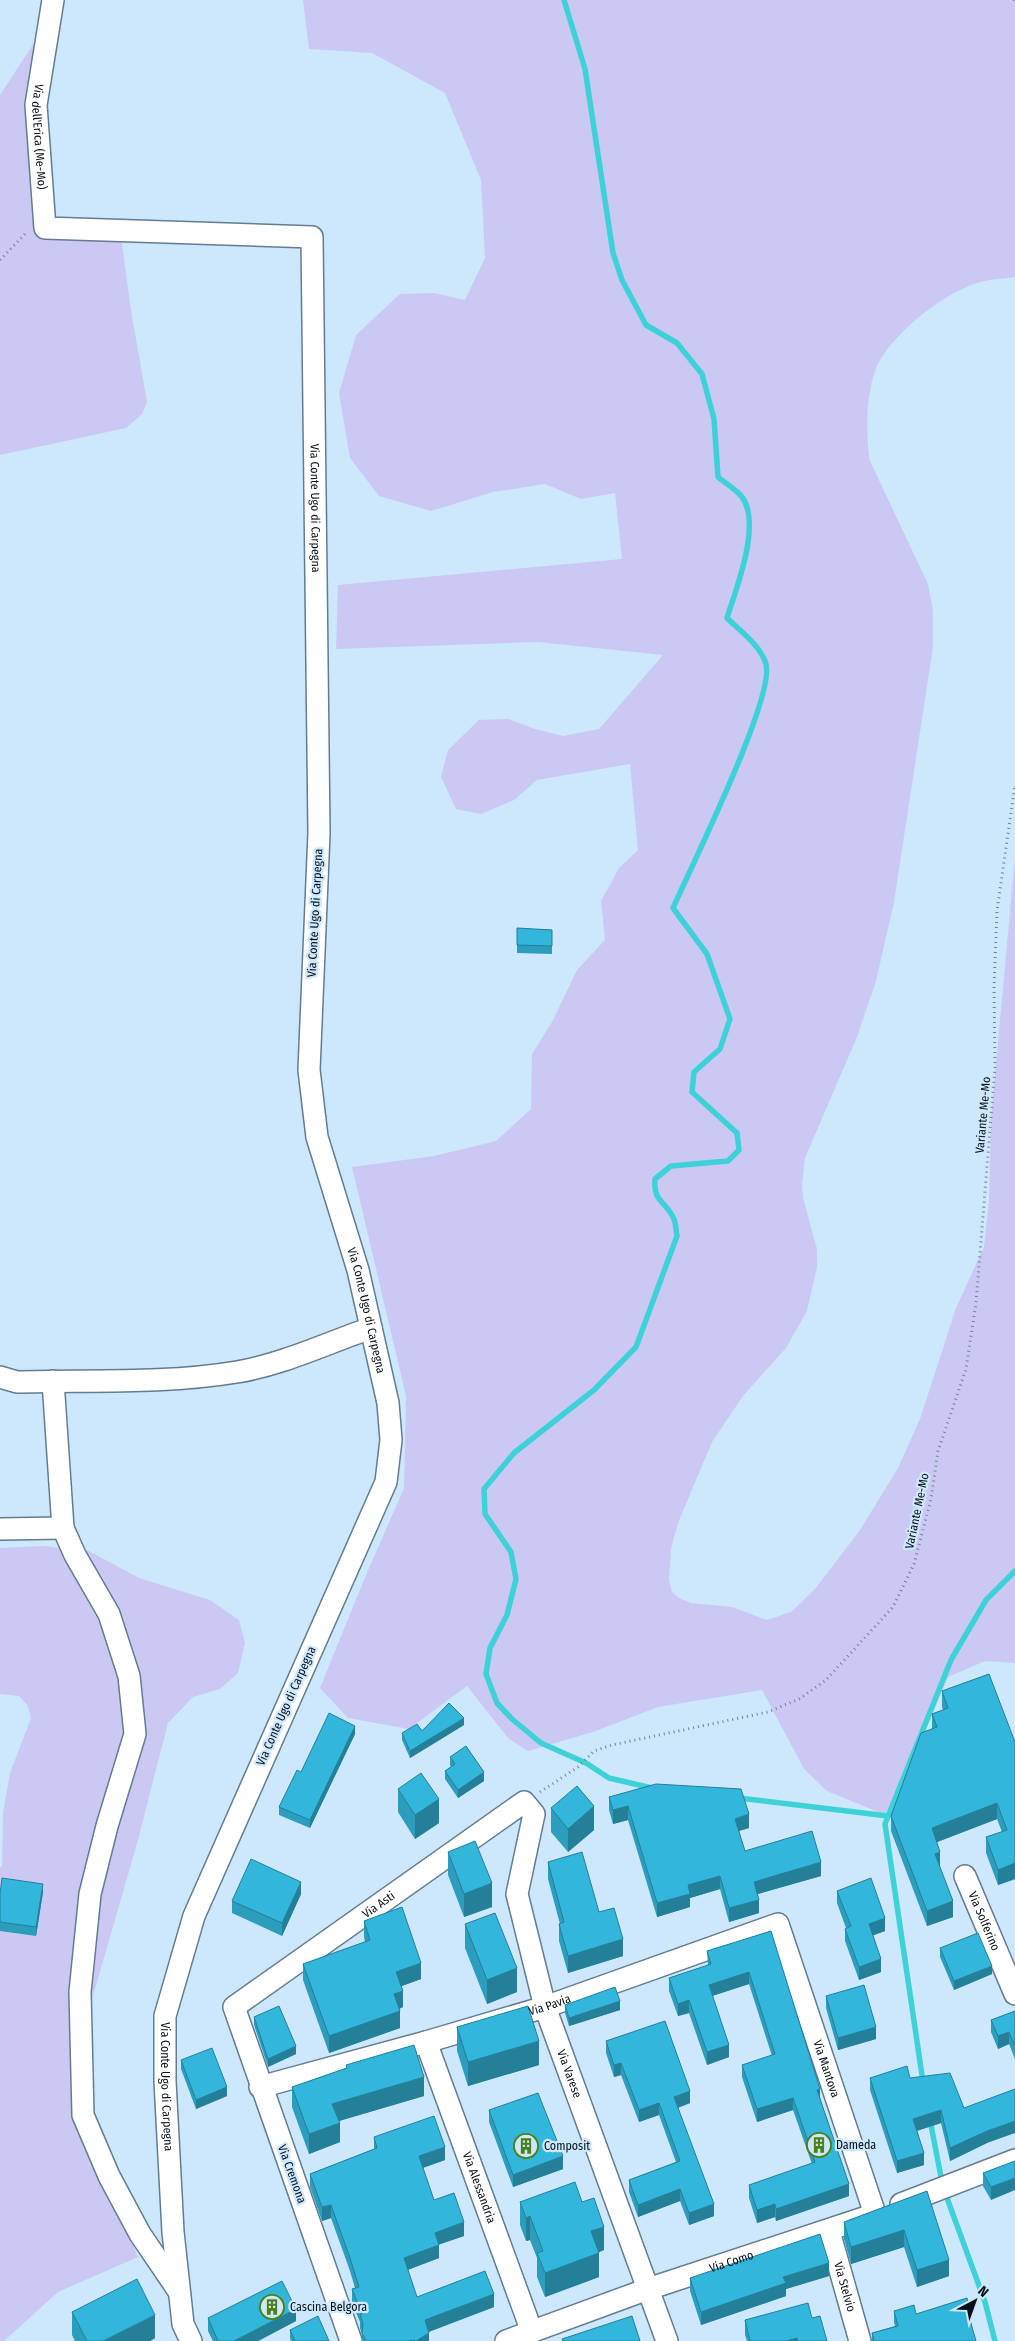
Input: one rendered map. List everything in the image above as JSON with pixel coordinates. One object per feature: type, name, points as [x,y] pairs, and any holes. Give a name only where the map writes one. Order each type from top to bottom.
[{"type":"street","name":"Via dell'Erica (Me-Mo)","points":[[45,221],[36,105],[53,0]]},
{"type":"street","name":"Via Conte Ugo di Carpegna","points":[[45,221],[312,237],[319,833],[309,1070],[317,1137],[358,1270],[388,1403],[391,1440],[386,1482],[194,1916],[165,2016],[164,2082],[173,2232],[183,2324],[191,2341]]},
{"type":"street","points":[[0,1377],[17,1382],[146,1382],[238,1372],[285,1361],[371,1328]]},
{"type":"street","points":[[54,1381],[63,1528],[75,1556],[109,1614],[128,1676],[136,1734],[107,1826],[90,1894],[80,1992],[83,2115],[113,2184],[140,2234],[179,2292]]},
{"type":"street","points":[[0,1529],[63,1528]]},
{"type":"street","name":"Via Asti","points":[[234,2007],[524,1802]]},
{"type":"street","name":"Via Varese","points":[[524,1802],[534,1814],[517,1894],[545,2007],[667,2341]]},
{"type":"street","name":"Via Solferino","points":[[965,1876],[1015,1994]]},
{"type":"street","name":"Via Pavia","points":[[260,2087],[426,2042],[545,2007],[778,1924]]},
{"type":"street","name":"Via Mantova","points":[[778,1924],[875,2214]]},
{"type":"street","name":"Via Cremona","points":[[234,2007],[260,2087],[352,2341]]},
{"type":"street","name":"Via Alessandria","points":[[426,2042],[532,2332]]},
{"type":"street","name":"Via Como","points":[[506,2341],[648,2289],[828,2231],[1015,2160]]},
{"type":"street","name":"Via Stelvio","points":[[828,2231],[860,2341]]},
{"type":"path","points":[[0,260],[45,221]]},
{"type":"path","name":"Variante Me-Mo","points":[[524,1802],[578,1767],[587,1757],[612,1745],[768,1712],[799,1699],[826,1680],[893,1607],[914,1564],[931,1500],[938,1451],[966,1369],[979,1275],[995,1067],[994,987],[997,911],[1015,785]]},
{"type":"shaded area","points":[[303,0],[1015,0],[1015,277],[991,280],[964,288],[950,295],[923,314],[898,336],[880,360],[875,370],[869,395],[867,437],[870,461],[928,584],[933,611],[933,647],[894,902],[876,981],[857,1037],[805,1158],[802,1184],[803,1198],[817,1249],[817,1267],[807,1311],[786,1348],[743,1396],[712,1442],[678,1523],[671,1549],[669,1580],[672,1592],[679,1598],[691,1603],[732,1607],[767,1620],[791,1612],[815,1589],[860,1530],[898,1468],[920,1419],[956,1308],[984,1247],[989,1200],[991,1118],[1015,857],[1015,1663],[985,1661],[948,1677],[888,1816],[827,1791],[804,1769],[762,1690],[658,1707],[593,1732],[528,1751],[508,1738],[467,1686],[409,1729],[348,1718],[320,1688],[404,1488],[406,1396],[352,1167],[434,1156],[496,1141],[531,1109],[532,1054],[552,1022],[577,970],[605,940],[601,901],[619,868],[638,850],[630,764],[537,780],[514,800],[481,814],[456,809],[441,777],[448,750],[479,720],[508,719],[535,729],[563,736],[599,729],[663,655],[538,642],[336,649],[338,585],[622,559],[615,493],[581,499],[545,484],[493,492],[431,511],[379,496],[350,458],[339,393],[356,335],[400,294],[434,293],[465,300],[485,258],[481,180],[445,93],[372,53],[309,49]]},
{"type":"shaded area","points":[[49,20],[36,105],[45,227],[120,230],[131,310],[147,402],[142,414],[126,428],[0,455],[0,95]]},
{"type":"shaded area","points":[[43,1546],[89,1551],[139,1578],[210,1600],[239,1620],[245,1643],[238,1673],[220,1689],[193,1697],[168,1723],[138,1840],[91,2003],[73,2007],[75,2111],[138,2257],[58,2292],[4,2341],[0,2341],[0,1867],[2,1867],[3,1813],[10,1773],[31,1718],[28,1706],[19,1696],[0,1694],[0,1548]]},
{"type":"building","points":[[517,928],[552,930],[552,946],[517,945]]},
{"type":"building","points":[[989,1674],[1015,1742],[1015,1863],[998,1870],[986,1837],[1007,1830],[997,1803],[932,1828],[940,1852],[935,1854],[953,1901],[927,1911],[891,1816],[921,1733],[937,1727],[932,1714],[948,1708],[942,1691]]},
{"type":"building","points":[[449,1703],[464,1718],[410,1751],[402,1733],[417,1724],[422,1731]]},
{"type":"building","points":[[329,1713],[355,1726],[310,1820],[279,1807],[297,1770],[301,1772]]},
{"type":"building","points":[[466,1746],[484,1772],[458,1790],[445,1771],[455,1764],[450,1757]]},
{"type":"building","points":[[421,1773],[439,1799],[415,1815],[398,1789]]},
{"type":"building","points":[[656,1784],[741,1789],[749,1814],[735,1819],[745,1851],[812,1831],[821,1862],[754,1882],[759,1900],[729,1908],[720,1876],[688,1885],[690,1894],[657,1903],[628,1806],[613,1810],[609,1797]]},
{"type":"building","points":[[577,1786],[594,1806],[568,1829],[551,1808]]},
{"type":"building","points":[[475,1841],[492,1883],[464,1894],[448,1852]]},
{"type":"building","points":[[582,1852],[599,1912],[614,1908],[623,1939],[568,1956],[559,1924],[564,1922],[548,1862]]},
{"type":"building","points":[[251,1859],[301,1882],[282,1923],[232,1901]]},
{"type":"building","points":[[2,1878],[43,1884],[36,1927],[0,1922]]},
{"type":"building","points":[[871,1878],[885,1918],[869,1924],[881,1959],[859,1967],[845,1929],[851,1926],[837,1891]]},
{"type":"building","points":[[402,1907],[421,1963],[396,1972],[403,1991],[394,1994],[400,2011],[329,2036],[303,1964],[370,1940],[364,1921]]},
{"type":"building","points":[[495,1913],[517,1968],[487,1980],[465,1924]]},
{"type":"building","points":[[771,1931],[820,2089],[817,2090],[849,2184],[776,2209],[775,2204],[757,2210],[749,2185],[815,2162],[793,2098],[757,2109],[742,2065],[775,2054],[749,1972],[709,1985],[729,2045],[707,2052],[689,2000],[678,2004],[669,1978],[711,1964],[707,1951]]},
{"type":"building","points":[[978,1933],[992,1966],[954,1981],[940,1948]]},
{"type":"building","points":[[864,1985],[876,2027],[838,2038],[826,1996]]},
{"type":"building","points":[[615,1987],[620,2001],[569,2018],[565,2005]]},
{"type":"building","points":[[279,2006],[296,2046],[268,2059],[254,2017]]},
{"type":"building","points":[[528,2006],[539,2041],[468,2062],[457,2027]]},
{"type":"building","points":[[1015,2011],[1015,2046],[1009,2032],[998,2036],[991,2020]]},
{"type":"building","points":[[665,2021],[690,2091],[674,2097],[714,2204],[689,2213],[680,2189],[638,2205],[629,2180],[680,2161],[659,2103],[639,2110],[621,2063],[614,2065],[606,2041]]},
{"type":"building","points":[[414,2045],[424,2077],[332,2104],[340,2123],[309,2134],[292,2087],[347,2068],[346,2065]]},
{"type":"building","points":[[212,2048],[227,2087],[196,2100],[181,2060]]},
{"type":"building","points":[[907,2066],[910,2078],[950,2073],[964,2108],[1015,2089],[1015,2121],[987,2131],[950,2148],[941,2110],[913,2119],[924,2153],[897,2161],[870,2078]]},
{"type":"building","name":"Composit","points":[[538,2093],[563,2156],[513,2175],[489,2110]]},
{"type":"building","points":[[434,2116],[445,2147],[419,2156],[434,2200],[454,2193],[464,2222],[435,2233],[439,2245],[404,2258],[417,2297],[485,2271],[494,2294],[425,2320],[429,2333],[416,2341],[366,2341],[362,2333],[363,2324],[360,2314],[362,2314],[352,2289],[359,2287],[350,2258],[331,2205],[322,2207],[310,2174],[377,2148],[374,2137]]},
{"type":"building","points":[[1015,2161],[1015,2178],[991,2187],[983,2173]]},
{"type":"building","points":[[575,2182],[582,2202],[594,2198],[604,2227],[591,2231],[599,2253],[545,2273],[537,2253],[543,2251],[530,2216],[526,2218],[520,2202]]},
{"type":"building","points":[[927,2191],[949,2260],[917,2270],[904,2230],[851,2247],[844,2222]]},
{"type":"building","points":[[820,2234],[829,2263],[783,2277],[786,2283],[701,2312],[690,2278]]},
{"type":"building","points":[[137,2279],[155,2315],[103,2341],[87,2341],[72,2312]]},
{"type":"building","points":[[282,2281],[296,2309],[234,2341],[218,2341],[208,2318]]},
{"type":"building","points":[[967,2298],[971,2312],[968,2313],[976,2341],[874,2341],[872,2333],[898,2326],[894,2311],[914,2305],[916,2314]]},
{"type":"building","points":[[808,2303],[812,2318],[820,2316],[827,2341],[798,2341],[797,2338],[786,2341],[750,2341],[745,2320]]},
{"type":"building","points":[[318,2316],[329,2341],[295,2341],[290,2330]]},
{"type":"building","points":[[632,2316],[640,2341],[563,2341],[562,2339]]},
{"type":"waterway","points":[[564,0],[585,69],[613,253],[622,280],[646,325],[677,343],[702,374],[714,419],[718,477],[740,494],[747,509],[749,523],[745,557],[727,618],[755,645],[766,664],[765,683],[758,711],[730,783],[673,908],[707,954],[730,1019],[720,1049],[694,1072],[692,1092],[737,1133],[739,1150],[728,1161],[671,1166],[655,1179],[657,1196],[670,1211],[674,1219],[677,1236],[636,1347],[594,1390],[514,1453],[484,1489],[485,1514],[511,1552],[516,1579],[507,1615],[490,1648],[486,1674],[497,1703],[512,1719],[541,1743],[586,1763],[609,1778],[652,1788]]},
{"type":"waterway","points":[[923,2082],[885,1824],[951,1660],[986,1600],[1015,1571]]},
{"type":"waterway","points":[[739,1798],[888,1816]]},
{"type":"waterway","points":[[930,2120],[943,2187],[985,2302],[995,2341]]},
{"type":"place","name":"Dameda","points":[[819,2145]]},
{"type":"place","name":"Composit","points":[[526,2146]]},
{"type":"place","name":"Cascina Belgora","points":[[272,2307]]}]
